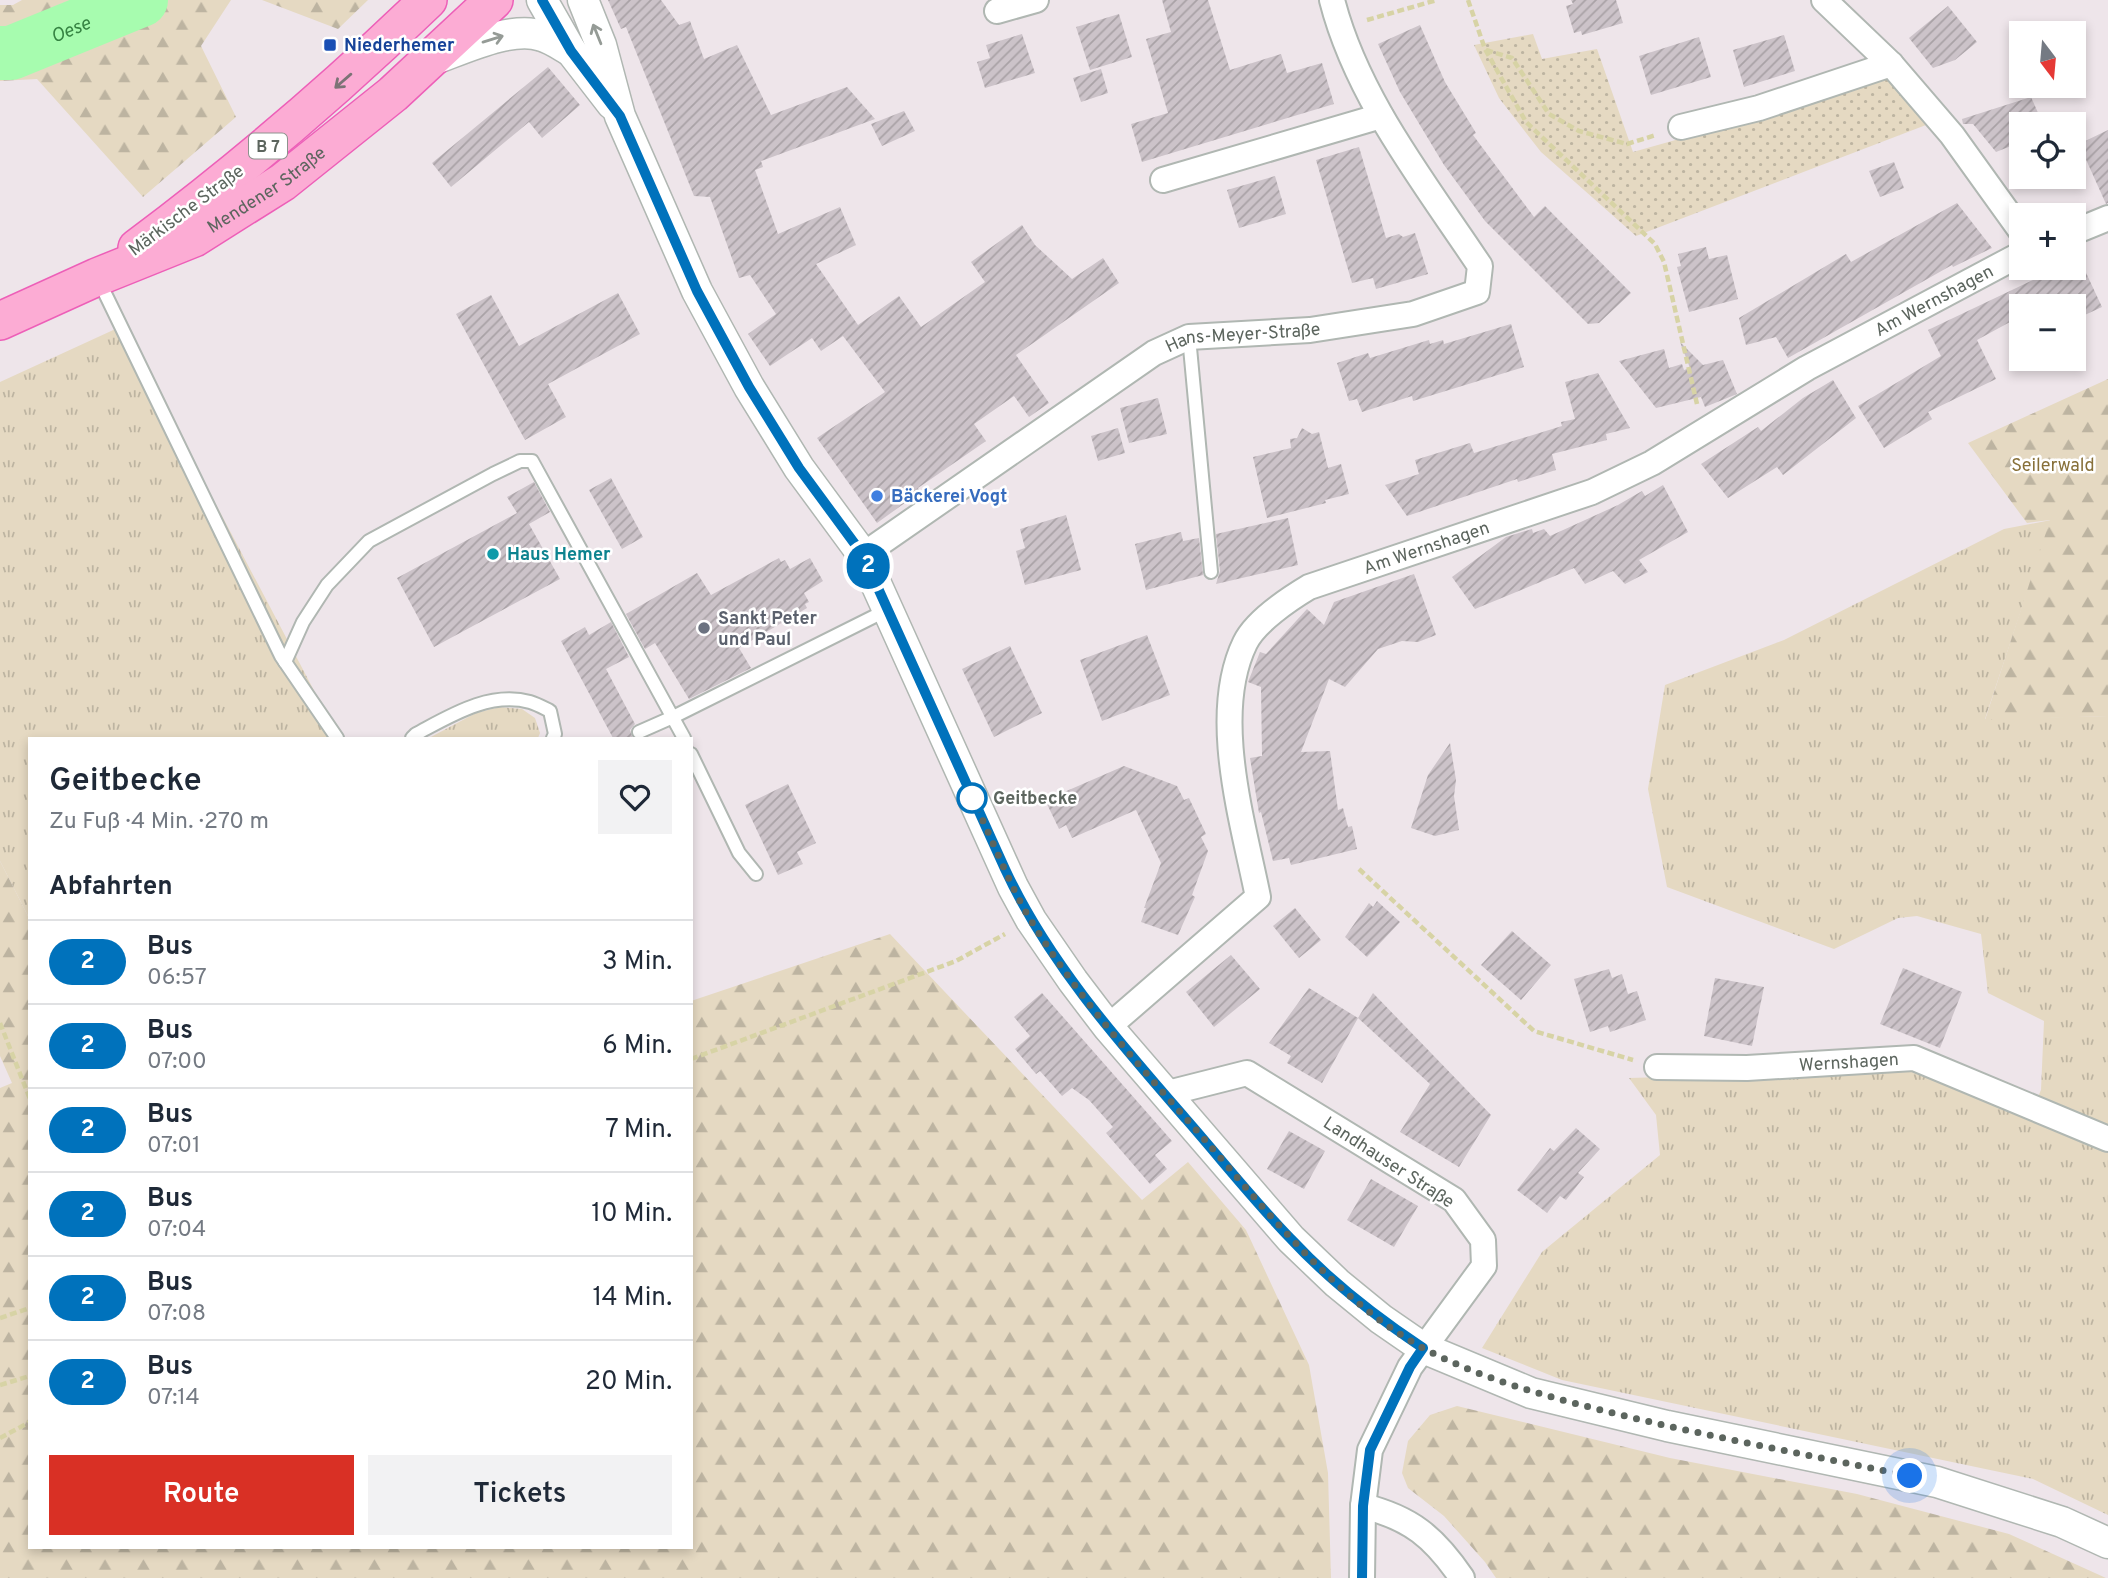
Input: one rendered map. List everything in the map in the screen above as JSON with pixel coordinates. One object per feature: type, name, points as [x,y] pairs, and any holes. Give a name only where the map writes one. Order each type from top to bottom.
[{"type":"main road","name":"Märkische Straße","points":[[97,277],[261,152],[351,74],[428,0]]},
{"type":"main road","name":"Mendener Straße","points":[[0,321],[97,277],[194,238],[283,181],[393,94],[494,0]]},
{"type":"street","points":[[542,0],[571,51],[620,116]]},
{"type":"street","points":[[583,0],[601,45],[620,116],[697,291],[749,387],[799,468],[863,555],[972,798],[1031,920],[1108,1027],[1291,1240],[1337,1283],[1381,1319],[1423,1348],[1531,1393],[1667,1426],[1937,1482],[2062,1522],[2108,1543]]},
{"type":"street","points":[[998,11],[1036,0]]},
{"type":"street","name":"Hans-Meyer-Straße","points":[[863,555],[1154,353],[1189,337],[1310,330],[1413,314],[1477,292],[1480,267],[1381,116],[1339,28],[1332,0]]},
{"type":"street","points":[[1824,0],[1891,64],[1952,135],[2009,214]]},
{"type":"street","points":[[428,62],[506,35],[524,33],[540,35],[571,51]]},
{"type":"street","points":[[1681,127],[1759,108],[1891,64]]},
{"type":"street","points":[[1163,180],[1381,116]]},
{"type":"street","points":[[2086,227],[2108,218]]},
{"type":"street","name":"Am Wernshagen","points":[[1108,1027],[1258,897],[1231,761],[1230,686],[1246,641],[1280,605],[1309,587],[1592,492],[1652,463],[1807,368],[2009,260]]},
{"type":"street","name":"Wernshagen","points":[[1657,1067],[1747,1068],[1914,1058],[2108,1139]]},
{"type":"street","name":"Landhauser Straße","points":[[1164,1094],[1247,1073],[1454,1200],[1483,1240],[1484,1266],[1410,1367],[1370,1450],[1363,1506],[1362,1578]]},
{"type":"street","points":[[1363,1506],[1385,1511],[1417,1526],[1450,1560],[1462,1578]]},
{"type":"lane","points":[[97,277],[240,577],[285,662],[336,737]]},
{"type":"lane","points":[[1189,337],[1211,572]]},
{"type":"lane","points":[[285,662],[303,622],[327,585],[369,541],[493,474],[520,461],[532,461],[611,603],[652,684],[684,737]]},
{"type":"lane","points":[[639,732],[674,718],[889,610]]},
{"type":"lane","points":[[413,737],[465,708],[502,700],[530,702],[550,711],[554,737]]},
{"type":"lane","points":[[693,758],[738,853],[757,874]]},
{"type":"path","points":[[1339,28],[1437,0]]},
{"type":"path","points":[[1468,0],[1485,49],[1527,122],[1654,244],[1664,262],[1703,431]]},
{"type":"path","points":[[1485,49],[1512,58],[1549,114],[1579,131],[1627,144],[1681,127]]},
{"type":"path","points":[[1359,869],[1534,1031],[1657,1067]]},
{"type":"path","points":[[693,1058],[956,961],[1031,920]]},
{"type":"path","points":[[0,1023],[28,1094]]},
{"type":"path","points":[[0,1318],[28,1309]]},
{"type":"path","points":[[0,1385],[28,1377]]},
{"type":"path","points":[[0,1437],[28,1423]]},
{"type":"green space","points":[[22,0],[231,0],[201,46],[236,117],[143,197],[37,79],[0,81],[0,5],[13,5]]},
{"type":"green space","points":[[262,0],[368,0],[338,29]]},
{"type":"green space","points":[[1533,34],[1542,59],[1597,49],[1633,152],[1885,71],[1926,125],[1636,236],[1541,152],[1499,98],[1474,45]]},
{"type":"green space","points":[[122,326],[338,737],[28,737],[28,916],[0,861],[0,382]]},
{"type":"green space","name":"Seilerwald","points":[[2108,379],[2108,716],[1985,720],[2050,520],[2027,523],[1968,443]]},
{"type":"green space","points":[[2051,520],[1985,719],[2108,716],[2108,1515],[2033,1479],[1562,1380],[1482,1348],[1542,1252],[1660,1155],[1656,1115],[1629,1078],[1917,1070],[2029,1117],[2041,1090],[2044,1021],[1988,993],[1981,934],[1917,916],[1898,918],[1834,949],[1667,887],[1648,789],[1665,685],[1784,640],[2004,529]]},
{"type":"green space","points":[[500,707],[522,709],[535,718],[540,733],[538,737],[431,737],[476,713]]},
{"type":"green space","points":[[0,861],[28,916],[28,1549],[693,1549],[693,1000],[890,934],[1142,1200],[1188,1162],[1246,1230],[1309,1365],[1328,1473],[1331,1578],[0,1578],[0,1088],[12,1083],[0,1056]]},
{"type":"green space","points":[[1457,1406],[1670,1458],[1857,1494],[2009,1534],[2106,1578],[1496,1578],[1444,1516],[1408,1488],[1402,1473],[1408,1441],[1430,1415]]},
{"type":"building","points":[[608,0],[661,0],[679,25],[690,21],[704,59],[737,45],[771,115],[847,87],[875,119],[761,161],[763,167],[755,170],[778,234],[840,207],[856,245],[816,264],[858,325],[899,296],[921,327],[985,282],[971,262],[1022,225],[1035,245],[1072,279],[1103,258],[1119,283],[1016,355],[1049,403],[1029,417],[1014,396],[974,424],[986,441],[918,488],[920,492],[877,523],[817,438],[885,392],[843,336],[821,351],[812,338],[770,366],[748,334],[776,314],[750,275],[739,278],[710,197],[694,196],[626,27],[621,29]]},
{"type":"building","points":[[1162,0],[1208,0],[1230,70],[1281,54],[1287,73],[1322,63],[1334,104],[1142,162],[1131,124],[1168,113],[1146,39],[1171,32]]},
{"type":"building","points":[[1571,0],[1616,0],[1623,23],[1582,35],[1581,31],[1574,33],[1566,6],[1573,4]]},
{"type":"building","points":[[1948,6],[1977,42],[1955,60],[1933,68],[1909,38]]},
{"type":"building","points":[[1119,14],[1132,57],[1090,70],[1076,27]]},
{"type":"building","points":[[1420,25],[1445,82],[1476,133],[1473,135],[1534,217],[1545,206],[1631,293],[1599,323],[1588,324],[1485,221],[1444,165],[1400,92],[1378,44]]},
{"type":"building","points":[[1022,34],[1035,73],[985,88],[977,62],[990,58],[986,45]]},
{"type":"building","points":[[1784,35],[1795,71],[1744,87],[1733,50]]},
{"type":"building","points":[[1699,37],[1711,77],[1651,95],[1639,56]]},
{"type":"building","points":[[548,67],[580,105],[542,138],[529,122],[451,187],[432,163]]},
{"type":"building","points":[[1101,69],[1108,93],[1081,102],[1073,78]]},
{"type":"building","points":[[2028,98],[2031,98],[2038,112],[2009,112],[2009,147],[1996,152],[1973,124],[1963,124],[1962,119]]},
{"type":"building","points":[[904,111],[915,131],[882,146],[871,124]]},
{"type":"building","points":[[2108,130],[2106,204],[2086,160],[2086,141]]},
{"type":"building","points":[[1359,147],[1386,238],[1415,233],[1428,274],[1376,289],[1373,278],[1352,283],[1316,160]]},
{"type":"building","points":[[1894,162],[1904,188],[1880,197],[1869,171]]},
{"type":"building","points":[[1275,176],[1286,214],[1239,228],[1227,190]]},
{"type":"building","points":[[1957,203],[1992,248],[1953,267],[1952,265],[1788,358],[1776,337],[1746,345],[1739,318],[1846,254],[1851,262]]},
{"type":"building","points":[[1706,247],[1709,259],[1727,255],[1738,299],[1689,312],[1677,267],[1681,266],[1678,254]]},
{"type":"building","points":[[2086,273],[2102,307],[2086,314],[2086,294],[2009,294],[2009,323],[1977,340],[1996,379],[1928,412],[1932,419],[1884,448],[1858,406],[1941,356],[1928,330],[2033,280],[2086,280]]},
{"type":"building","points":[[618,293],[640,334],[548,384],[566,417],[525,440],[456,314],[491,295],[519,346]]},
{"type":"building","points":[[1511,324],[1524,367],[1413,401],[1412,396],[1362,412],[1357,399],[1349,401],[1337,363],[1368,353],[1370,358],[1429,340],[1430,344],[1443,340],[1444,344]]},
{"type":"building","points":[[1680,342],[1703,365],[1723,360],[1737,394],[1705,407],[1701,397],[1656,408],[1619,361],[1664,349],[1669,368],[1682,364],[1684,370],[1690,368]]},
{"type":"building","points":[[1598,373],[1630,428],[1606,434],[1607,440],[1552,454],[1556,470],[1518,482],[1517,479],[1407,516],[1385,485],[1419,474],[1415,460],[1470,443],[1474,453],[1562,426],[1561,422],[1575,419],[1565,382]]},
{"type":"building","points":[[1833,380],[1856,418],[1783,475],[1777,467],[1728,498],[1701,464],[1758,427],[1761,431],[1803,398]]},
{"type":"building","points":[[1158,398],[1167,434],[1129,443],[1120,408]]},
{"type":"building","points":[[1118,428],[1125,453],[1098,461],[1091,436]]},
{"type":"building","points":[[1302,428],[1312,434],[1319,432],[1328,468],[1341,464],[1349,494],[1325,500],[1326,503],[1267,518],[1253,457],[1291,448],[1290,439],[1297,438]]},
{"type":"building","points":[[611,478],[643,537],[622,549],[589,490]]},
{"type":"building","name":"Haus Hemer","points":[[534,482],[550,512],[529,524],[560,579],[434,647],[397,578],[517,513],[507,497]]},
{"type":"building","points":[[1663,485],[1688,532],[1639,560],[1648,572],[1625,584],[1613,571],[1585,584],[1574,568],[1475,609],[1452,577],[1506,537],[1532,529],[1533,533],[1544,529],[1550,536],[1642,491],[1645,496]]},
{"type":"building","points":[[1066,515],[1081,570],[1025,585],[1016,551],[1025,548],[1020,529]]},
{"type":"building","points":[[1288,518],[1298,565],[1216,584],[1220,571],[1216,534]]},
{"type":"building","points":[[1181,532],[1183,541],[1199,538],[1203,575],[1146,590],[1135,544]]},
{"type":"building","name":"Sankt Peter und Paul","points":[[779,558],[781,562],[785,560],[790,569],[810,558],[823,581],[804,593],[809,602],[805,604],[807,608],[739,648],[751,668],[689,699],[655,643],[645,649],[626,614],[697,573],[711,595]]},
{"type":"building","points":[[1414,574],[1436,635],[1418,642],[1402,641],[1378,649],[1345,687],[1329,679],[1301,752],[1330,751],[1338,810],[1343,808],[1348,827],[1352,826],[1357,849],[1291,865],[1289,858],[1273,861],[1261,812],[1259,813],[1250,758],[1262,756],[1261,687],[1248,682],[1260,652],[1266,654],[1307,609],[1324,625],[1334,602]]},
{"type":"building","points":[[611,622],[629,657],[606,669],[635,724],[630,730],[633,737],[612,737],[561,641],[585,627],[589,635]]},
{"type":"building","points":[[1147,635],[1170,695],[1102,721],[1080,660]]},
{"type":"building","points":[[1010,646],[1042,713],[994,737],[962,669]]},
{"type":"building","points":[[1450,743],[1456,780],[1454,796],[1459,830],[1435,836],[1411,828],[1428,775]]},
{"type":"building","points":[[1124,766],[1177,786],[1184,800],[1189,798],[1206,834],[1201,837],[1208,851],[1192,895],[1195,897],[1178,935],[1141,922],[1161,863],[1136,810],[1072,838],[1066,825],[1059,829],[1046,802]]},
{"type":"building","points":[[788,784],[816,843],[797,852],[803,864],[778,875],[745,805]]},
{"type":"building","points":[[1377,901],[1400,922],[1367,957],[1345,937],[1369,903],[1373,907]]},
{"type":"building","points":[[1295,908],[1321,940],[1299,958],[1273,926]]},
{"type":"building","points":[[1512,931],[1551,965],[1521,1000],[1481,965]]},
{"type":"building","points":[[1231,955],[1260,989],[1214,1027],[1186,992]]},
{"type":"building","points":[[1903,968],[1962,992],[1940,1048],[1880,1024]]},
{"type":"building","points":[[1609,969],[1612,978],[1622,974],[1628,994],[1637,991],[1646,1020],[1610,1032],[1608,1026],[1590,1032],[1574,979]]},
{"type":"building","points":[[1715,978],[1764,987],[1752,1046],[1704,1036]]},
{"type":"building","points":[[1309,988],[1358,1018],[1322,1083],[1287,1063],[1291,1056],[1269,1043]]},
{"type":"building","points":[[1042,993],[1172,1141],[1155,1155],[1167,1169],[1150,1184],[1106,1133],[1113,1127],[1089,1100],[1072,1088],[1062,1096],[1040,1071],[1036,1074],[1015,1049],[1030,1036],[1014,1017]]},
{"type":"building","points":[[1373,993],[1491,1115],[1459,1167],[1400,1132],[1430,1084],[1358,1018]]},
{"type":"building","points":[[1576,1128],[1600,1149],[1578,1173],[1584,1177],[1566,1200],[1560,1196],[1547,1213],[1517,1190],[1550,1148],[1554,1151]]},
{"type":"building","points":[[1289,1131],[1325,1151],[1304,1189],[1267,1169]]},
{"type":"building","points":[[1371,1179],[1418,1206],[1394,1247],[1347,1220]]},
{"type":"waterway","name":"Oese","points":[[0,53],[11,53],[141,0]]},
{"type":"bus line","name":"2","points":[[542,0],[571,51],[620,116],[697,291],[749,387],[799,468],[863,555],[1013,887],[1031,920],[1108,1027],[1291,1240],[1381,1319],[1423,1348],[1410,1367],[1370,1450],[1363,1506],[1362,1578]]},
{"type":"place","name":"Niederhemer","points":[[330,45]]},
{"type":"place","name":"Bäckerei Vogt","points":[[877,496]]},
{"type":"place","name":"Haus Hemer","points":[[493,554]]},
{"type":"place","name":"Sankt Peter und Paul","points":[[704,628]]},
{"type":"place","name":"Geitbecke","points":[[972,798]]},
{"type":"route","points":[[972,798],[1031,920],[1108,1027],[1291,1240],[1381,1319],[1423,1348],[1531,1393],[1667,1426],[1910,1476]]}]
